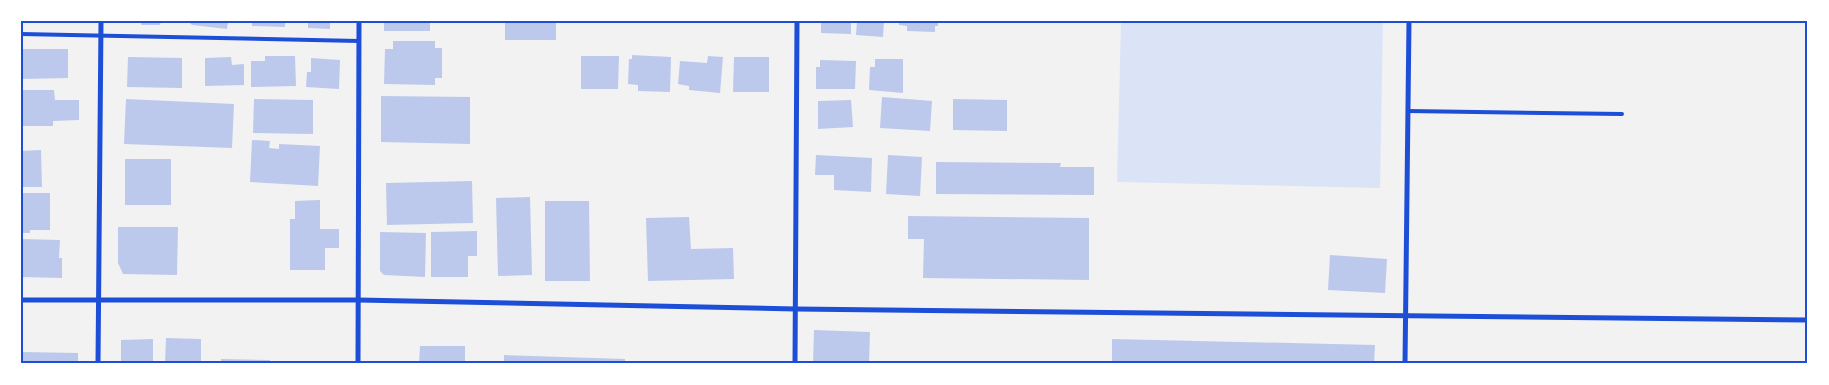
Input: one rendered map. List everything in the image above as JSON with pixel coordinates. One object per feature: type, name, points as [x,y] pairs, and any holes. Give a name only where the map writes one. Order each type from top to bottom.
[{"type":"street","points":[[98,364],[100,21]]},
{"type":"street","points":[[358,364],[359,21]]},
{"type":"street","points":[[795,364],[797,21]]},
{"type":"street","points":[[1405,364],[1408,21]]},
{"type":"street","points":[[21,300],[358,300],[796,310],[1808,320]]},
{"type":"lane","points":[[21,34],[359,41]]},
{"type":"lane","points":[[1408,112],[1622,114]]},
{"type":"shaded area","points":[[1121,21],[1383,21],[1380,188],[1117,182]]},
{"type":"building","points":[[141,21],[161,21],[160,25],[141,25]]},
{"type":"building","points":[[188,21],[228,21],[227,29],[192,25]]},
{"type":"building","points":[[252,21],[285,21],[285,27],[252,26]]},
{"type":"building","points":[[308,21],[330,21],[330,29],[308,28]]},
{"type":"building","points":[[384,21],[430,21],[430,31],[384,31]]},
{"type":"building","points":[[505,21],[556,21],[556,40],[505,40]]},
{"type":"building","points":[[821,21],[851,21],[851,34],[821,33]]},
{"type":"building","points":[[857,21],[884,21],[883,37],[856,35]]},
{"type":"building","points":[[899,21],[938,21],[938,26],[935,26],[935,32],[907,31],[907,26],[899,25]]},
{"type":"building","points":[[393,41],[435,41],[435,48],[442,48],[442,78],[435,78],[435,85],[384,84],[385,49],[393,49]]},
{"type":"building","points":[[21,49],[68,49],[68,78],[21,79]]},
{"type":"building","points":[[632,55],[671,57],[670,92],[638,91],[638,85],[628,84],[629,59],[632,59]]},
{"type":"building","points":[[265,56],[295,56],[296,86],[251,87],[251,61],[265,61]]},
{"type":"building","points":[[581,56],[619,56],[618,89],[581,89]]},
{"type":"building","points":[[708,56],[723,57],[720,93],[689,90],[689,86],[678,84],[680,61],[707,63]]},
{"type":"building","points":[[128,57],[182,58],[182,88],[127,87]]},
{"type":"building","points":[[231,57],[232,65],[244,64],[244,85],[205,86],[205,58]]},
{"type":"building","points":[[734,57],[769,57],[769,92],[733,92]]},
{"type":"building","points":[[311,58],[340,60],[339,89],[306,87],[307,72],[311,72]]},
{"type":"building","points":[[875,59],[903,59],[903,93],[869,90],[870,67],[875,67]]},
{"type":"building","points":[[820,60],[856,61],[855,89],[816,89],[816,67],[820,67]]},
{"type":"building","points":[[21,90],[54,90],[55,100],[79,100],[79,120],[53,121],[53,126],[21,126]]},
{"type":"building","points":[[381,96],[470,97],[470,144],[381,142]]},
{"type":"building","points":[[882,97],[932,101],[930,131],[880,128]]},
{"type":"building","points":[[126,99],[234,104],[232,148],[124,144]]},
{"type":"building","points":[[254,99],[313,100],[313,134],[253,133]]},
{"type":"building","points":[[953,99],[1007,100],[1007,131],[953,130]]},
{"type":"building","points":[[851,100],[853,127],[818,129],[818,101]]},
{"type":"building","points":[[252,140],[270,141],[269,148],[279,149],[279,144],[320,146],[318,186],[250,182]]},
{"type":"building","points":[[41,150],[42,187],[21,187],[21,151]]},
{"type":"building","points":[[816,155],[872,158],[871,192],[834,190],[834,175],[815,175]]},
{"type":"building","points":[[888,155],[922,157],[920,196],[886,194]]},
{"type":"building","points":[[125,159],[171,159],[171,205],[125,205]]},
{"type":"building","points":[[936,162],[1061,163],[1060,167],[1094,167],[1094,195],[936,194]]},
{"type":"building","points":[[472,181],[473,223],[387,225],[386,183]]},
{"type":"building","points":[[21,193],[50,193],[50,230],[30,230],[30,233],[21,233]]},
{"type":"building","points":[[530,197],[532,275],[498,276],[496,198]]},
{"type":"building","points":[[320,200],[320,229],[339,229],[339,248],[325,248],[325,270],[290,270],[290,219],[295,219],[295,201]]},
{"type":"building","points":[[545,201],[589,201],[590,281],[545,281]]},
{"type":"building","points":[[908,216],[1089,218],[1089,280],[923,278],[924,239],[908,239]]},
{"type":"building","points":[[689,217],[691,249],[733,248],[734,279],[648,281],[646,218]]},
{"type":"building","points":[[118,227],[178,227],[177,275],[123,274],[118,263]]},
{"type":"building","points":[[477,231],[477,256],[468,256],[468,277],[431,277],[431,232]]},
{"type":"building","points":[[380,232],[426,233],[425,277],[384,275],[380,271]]},
{"type":"building","points":[[21,239],[60,240],[59,258],[62,258],[62,278],[21,277]]},
{"type":"building","points":[[1330,255],[1387,259],[1385,293],[1328,290]]},
{"type":"building","points":[[814,330],[870,332],[869,364],[813,364]]},
{"type":"building","points":[[166,338],[201,339],[201,364],[165,364]]},
{"type":"building","points":[[153,339],[153,364],[121,364],[121,340]]},
{"type":"building","points":[[1112,339],[1375,345],[1374,364],[1112,364]]},
{"type":"building","points":[[420,346],[465,346],[465,364],[419,364]]},
{"type":"building","points":[[21,352],[78,353],[78,364],[21,364]]},
{"type":"building","points":[[504,355],[625,359],[625,364],[504,364]]},
{"type":"building","points":[[221,359],[270,360],[270,364],[221,364]]}]
